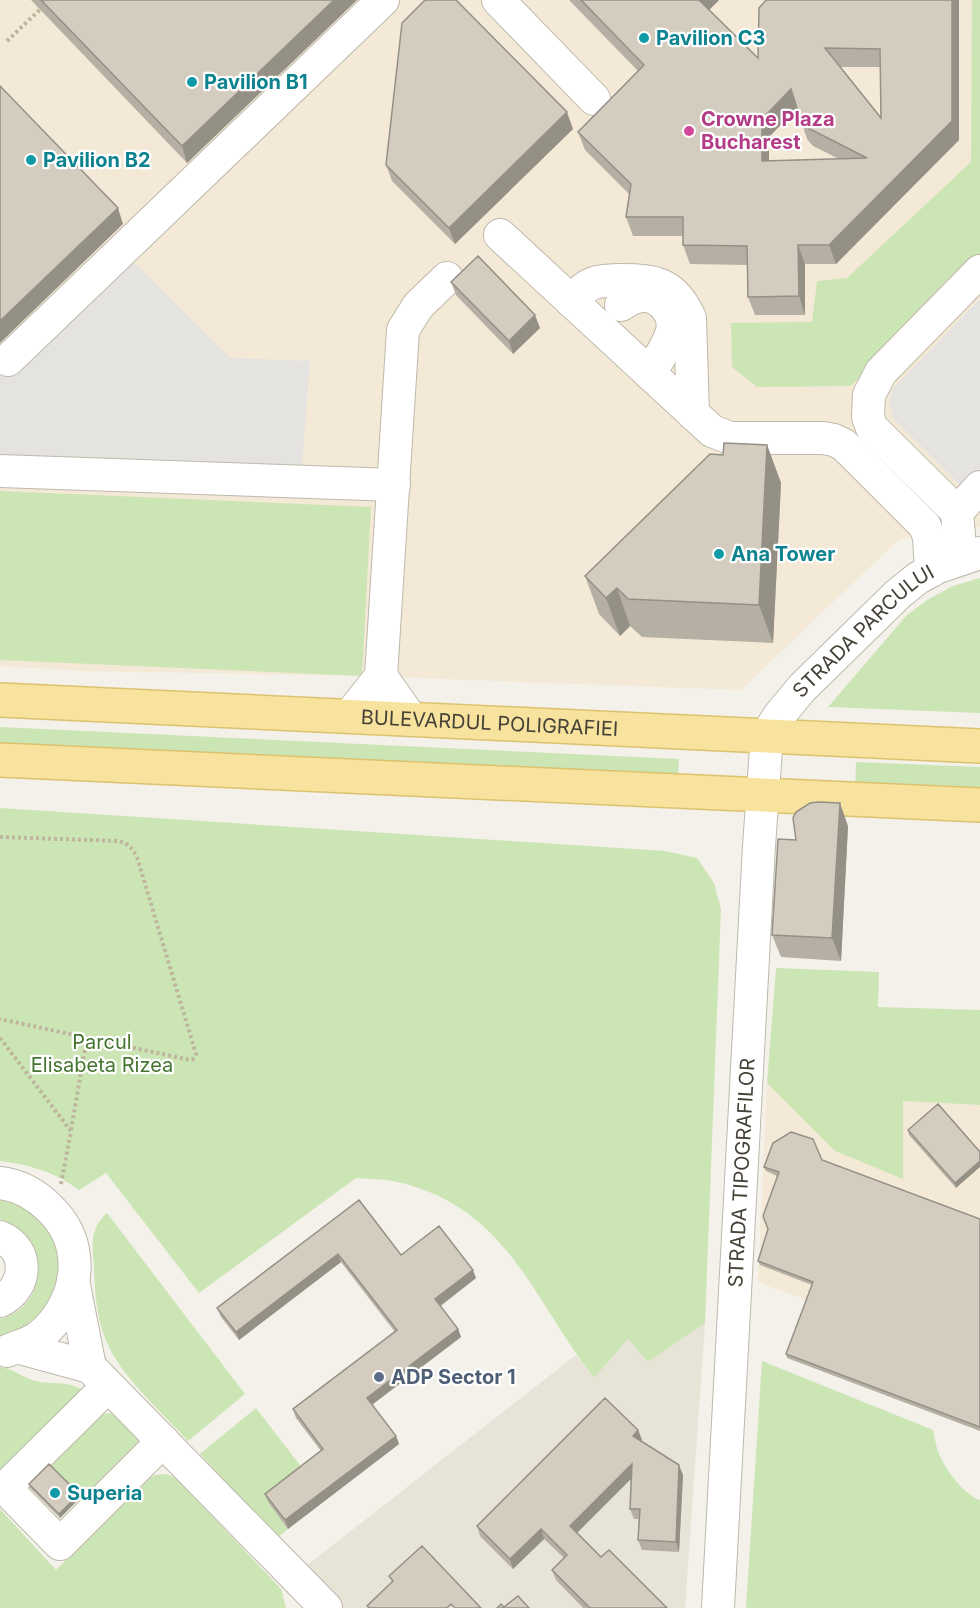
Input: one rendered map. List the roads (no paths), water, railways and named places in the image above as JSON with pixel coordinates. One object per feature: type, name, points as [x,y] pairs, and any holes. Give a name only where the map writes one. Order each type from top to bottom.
[{"type":"main road","name":"BULEVARDUL POLIGRAFIEI","points":[[0,700],[980,746]]},
{"type":"main road","points":[[0,760],[980,805]]},
{"type":"street","points":[[8,360],[383,0]]},
{"type":"street","points":[[498,0],[594,99]]},
{"type":"street","points":[[500,235],[712,431],[730,438],[823,438],[844,445],[925,526],[929,537],[931,571]]},
{"type":"street","points":[[971,556],[957,512],[872,428],[868,417],[868,406],[869,394],[881,372],[980,271]]},
{"type":"street","points":[[349,716],[381,676],[403,330],[418,306],[447,278]]},
{"type":"street","points":[[571,301],[582,289],[598,280],[651,281],[664,286],[675,295],[690,318],[693,414]]},
{"type":"street","points":[[621,305],[632,298],[650,296],[662,303],[671,316],[673,325],[671,333],[650,374]]},
{"type":"street","points":[[0,471],[394,485]]},
{"type":"street","points":[[957,512],[980,487]]},
{"type":"street","name":"STRADA PARCULUI","points":[[767,735],[778,717],[802,688],[898,594],[931,571],[971,556]]},
{"type":"street","points":[[381,676],[412,720]]},
{"type":"street","name":"STRADA TIPOGRAFILOR","points":[[718,1608],[767,735]]},
{"type":"street","points":[[0,1183],[24,1189],[56,1214],[75,1256],[73,1280],[66,1303],[54,1322],[36,1338],[8,1350]]},
{"type":"street","points":[[0,1237],[13,1245],[19,1254],[22,1275],[12,1295],[0,1301]]},
{"type":"street","points":[[73,1280],[99,1377]]},
{"type":"street","points":[[8,1350],[99,1377],[326,1608]]},
{"type":"street","points":[[99,1377],[5,1488],[12,1496],[60,1544],[163,1441]]},
{"type":"place","name":"Pavilion C3","points":[[644,38]]},
{"type":"place","name":"Pavilion B1","points":[[192,82]]},
{"type":"place","name":"Crowne Plaza Bucharest","points":[[689,131]]},
{"type":"place","name":"Pavilion B2","points":[[31,160]]},
{"type":"place","name":"Ana Tower","points":[[719,554]]},
{"type":"place","name":"ADP Sector 1","points":[[379,1377]]},
{"type":"place","name":"Superia","points":[[55,1493]]},
{"type":"park label","name":"Parcul Elisabeta Rizea","points":[[102,1054]]}]
